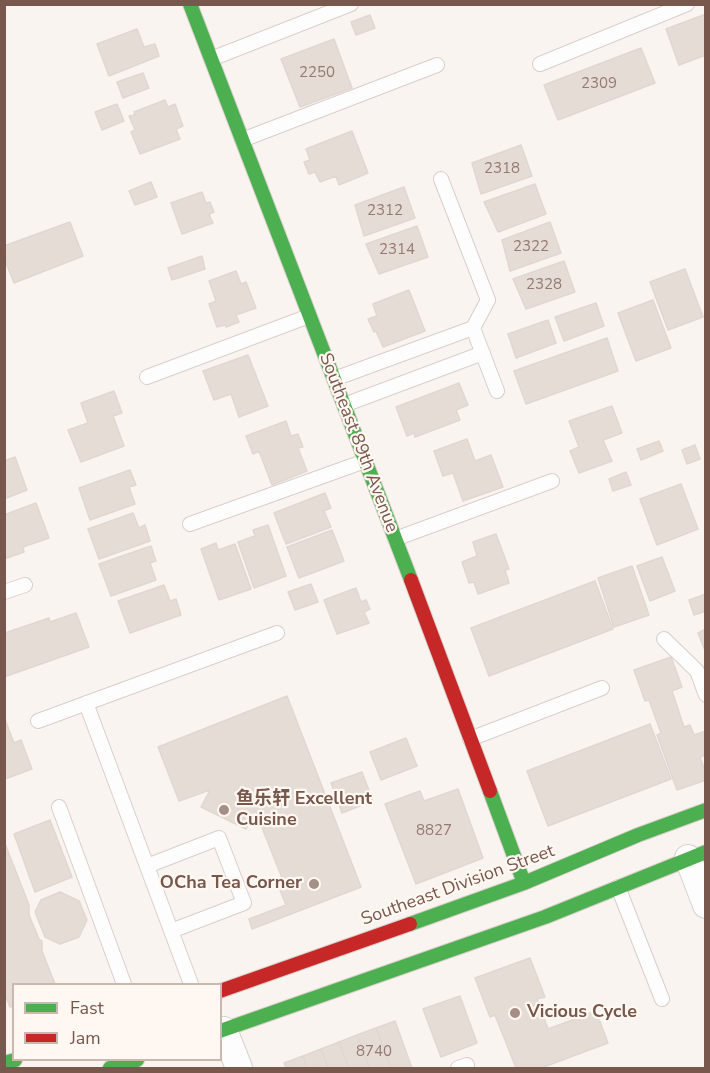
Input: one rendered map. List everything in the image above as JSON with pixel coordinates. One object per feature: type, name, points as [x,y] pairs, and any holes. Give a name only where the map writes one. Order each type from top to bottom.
[{"type":"main road","name":"Southeast 89th Avenue","points":[[190,4],[395,539],[525,889]]},
{"type":"main road","name":"Southeast Division Street","points":[[222,990],[525,889],[638,836],[705,810]]},
{"type":"main road","points":[[222,1030],[545,917],[694,852]]},
{"type":"main road","points":[[359,983],[385,960]]},
{"type":"main road","points":[[110,1068],[131,1061]]},
{"type":"street","points":[[694,852],[705,905]]},
{"type":"street","points":[[222,1030],[239,1068]]},
{"type":"lane","points":[[211,59],[351,4]]},
{"type":"lane","points":[[540,64],[687,4]]},
{"type":"lane","points":[[242,140],[437,65]]},
{"type":"lane","points":[[334,379],[473,328],[488,300],[441,179]]},
{"type":"lane","points":[[147,376],[309,316]]},
{"type":"lane","points":[[473,328],[497,391]]},
{"type":"lane","points":[[344,405],[483,353]]},
{"type":"lane","points":[[190,524],[365,461]]},
{"type":"lane","points":[[395,539],[552,481]]},
{"type":"lane","points":[[4,592],[25,585]]},
{"type":"lane","points":[[38,721],[277,633]]},
{"type":"lane","points":[[664,639],[696,671],[705,695]]},
{"type":"lane","points":[[470,739],[602,688]]},
{"type":"lane","points":[[86,703],[191,983]]},
{"type":"lane","points":[[59,807],[124,983]]},
{"type":"lane","points":[[147,866],[219,838],[244,903],[171,931]]},
{"type":"lane","points":[[618,887],[662,999]]},
{"type":"building","points":[[706,14],[706,55],[679,65],[666,29]]},
{"type":"building","points":[[370,15],[375,28],[356,35],[351,22]]},
{"type":"building","points":[[137,29],[144,47],[155,44],[159,56],[109,76],[97,44]]},
{"type":"building","points":[[334,39],[352,88],[300,107],[281,59]]},
{"type":"building","points":[[641,48],[655,83],[558,120],[544,85]]},
{"type":"building","points":[[143,73],[149,88],[123,98],[117,82]]},
{"type":"building","points":[[165,100],[168,107],[175,104],[183,126],[176,129],[180,139],[140,154],[131,132],[135,130],[129,116]]},
{"type":"building","points":[[117,104],[124,121],[102,130],[95,112]]},
{"type":"building","points":[[352,131],[368,173],[339,185],[336,176],[320,182],[315,172],[309,174],[304,162],[310,160],[306,149]]},
{"type":"building","points":[[521,145],[532,176],[481,194],[472,163]]},
{"type":"building","points":[[151,182],[157,197],[135,205],[129,191]]},
{"type":"building","points":[[535,184],[546,214],[498,232],[484,202]]},
{"type":"building","points":[[404,187],[415,218],[364,236],[355,205]]},
{"type":"building","points":[[202,192],[206,203],[210,202],[214,212],[209,214],[213,223],[182,234],[171,203]]},
{"type":"building","points":[[70,222],[83,256],[14,283],[4,258],[4,246]]},
{"type":"building","points":[[550,222],[561,253],[510,271],[502,240]]},
{"type":"building","points":[[417,226],[428,257],[379,274],[366,244]]},
{"type":"building","points":[[202,256],[205,269],[172,280],[168,268]]},
{"type":"building","points":[[564,261],[575,292],[526,309],[513,279]]},
{"type":"building","points":[[685,269],[703,317],[668,330],[650,282]]},
{"type":"building","points":[[236,271],[241,284],[246,282],[256,308],[236,315],[239,322],[226,327],[225,325],[217,327],[209,304],[216,301],[209,281]]},
{"type":"building","points":[[409,290],[425,331],[383,347],[368,319],[377,316],[373,304]]},
{"type":"building","points":[[653,300],[671,348],[636,361],[618,313]]},
{"type":"building","points":[[596,303],[604,326],[564,341],[555,317]]},
{"type":"building","points":[[548,320],[556,343],[516,358],[508,334]]},
{"type":"building","points":[[607,338],[618,371],[526,404],[514,371]]},
{"type":"building","points":[[248,355],[268,406],[239,417],[231,394],[214,400],[203,371]]},
{"type":"building","points":[[459,383],[468,405],[456,410],[460,420],[415,437],[414,433],[407,436],[396,407]]},
{"type":"building","points":[[114,391],[122,413],[113,416],[124,446],[81,462],[68,430],[88,423],[81,403]]},
{"type":"building","points":[[612,406],[622,433],[603,440],[612,461],[579,473],[570,451],[579,447],[569,421]]},
{"type":"building","points":[[286,421],[291,436],[298,434],[303,447],[298,448],[307,471],[272,485],[259,451],[253,454],[246,436]]},
{"type":"building","points":[[467,439],[475,461],[491,455],[503,487],[463,501],[453,473],[443,476],[434,451]]},
{"type":"building","points":[[659,441],[663,451],[641,460],[637,449]]},
{"type":"building","points":[[695,445],[700,459],[687,464],[682,450]]},
{"type":"building","points":[[15,457],[27,490],[4,499],[4,461]]},
{"type":"building","points":[[130,470],[136,485],[129,487],[135,504],[90,520],[79,488]]},
{"type":"building","points":[[626,472],[631,485],[613,491],[609,479]]},
{"type":"building","points":[[681,484],[698,529],[657,545],[640,499]]},
{"type":"building","points":[[325,493],[331,508],[324,511],[331,527],[286,544],[274,513]]},
{"type":"building","points":[[36,503],[49,538],[23,547],[24,552],[4,559],[4,515]]},
{"type":"building","points":[[133,513],[139,528],[145,525],[150,541],[99,559],[88,529]]},
{"type":"building","points":[[268,525],[286,576],[254,588],[238,542],[255,536],[253,530]]},
{"type":"building","points":[[332,530],[344,561],[299,578],[287,547]]},
{"type":"building","points":[[496,534],[509,569],[505,570],[509,583],[478,594],[474,582],[469,583],[462,562],[477,556],[473,542]]},
{"type":"building","points":[[216,543],[218,550],[235,544],[251,589],[219,600],[201,549]]},
{"type":"building","points":[[151,546],[156,561],[150,563],[156,580],[111,596],[99,564]]},
{"type":"building","points":[[662,557],[675,591],[650,601],[637,566]]},
{"type":"building","points":[[632,566],[649,615],[614,627],[598,578]]},
{"type":"building","points":[[595,581],[613,629],[489,676],[471,628]]},
{"type":"building","points":[[311,584],[318,602],[295,610],[288,592]]},
{"type":"building","points":[[164,585],[170,601],[176,599],[181,615],[130,633],[118,601]]},
{"type":"building","points":[[356,588],[361,602],[366,600],[370,609],[364,612],[369,623],[337,634],[324,600]]},
{"type":"building","points":[[706,594],[706,611],[694,615],[689,600]]},
{"type":"building","points":[[76,613],[89,647],[4,677],[5,633],[49,618],[50,622]]},
{"type":"building","points":[[706,629],[706,653],[698,633]]},
{"type":"building","points":[[671,657],[682,687],[672,691],[684,727],[690,725],[694,735],[706,731],[706,755],[700,757],[706,780],[677,790],[657,735],[661,733],[649,700],[645,701],[634,670]]},
{"type":"building","points":[[287,696],[361,887],[252,929],[249,919],[286,905],[276,880],[282,878],[255,810],[246,829],[201,807],[210,790],[179,801],[158,747]]},
{"type":"building","points":[[4,717],[14,743],[21,740],[32,769],[5,779]]},
{"type":"building","points":[[650,724],[671,779],[548,826],[527,771]]},
{"type":"building","points":[[406,738],[417,766],[381,780],[370,752]]},
{"type":"building","points":[[362,772],[373,801],[342,813],[331,783]]},
{"type":"building","points":[[458,789],[483,858],[416,884],[385,804],[420,791],[424,801]]},
{"type":"building","points":[[50,820],[72,877],[35,892],[14,834]]},
{"type":"building","points":[[4,841],[29,905],[29,915],[42,941],[42,951],[55,983],[12,983],[12,1006],[10,1007],[4,992]]},
{"type":"building","points":[[60,892],[79,901],[87,920],[79,937],[60,944],[45,937],[35,912],[41,900]]},
{"type":"building","name":"Vicious Cycle","points":[[530,958],[545,997],[537,999],[548,1029],[596,1011],[608,1043],[541,1068],[516,1068],[495,1015],[490,1017],[475,978]]},
{"type":"building","points":[[460,996],[477,1043],[441,1057],[423,1009]]},
{"type":"building","points":[[395,1021],[412,1068],[391,1068],[376,1028]]},
{"type":"building","points":[[376,1028],[391,1068],[370,1068],[357,1035]]},
{"type":"building","points":[[357,1035],[370,1068],[349,1068],[339,1042]]},
{"type":"building","points":[[339,1042],[349,1068],[328,1068],[321,1049]]},
{"type":"building","points":[[321,1049],[328,1068],[307,1068],[303,1056]]},
{"type":"building","points":[[303,1056],[307,1068],[286,1068],[284,1063]]},
{"type":"traffic: fast","points":[[190,4],[411,580]]},
{"type":"traffic: fast","points":[[490,791],[524,883]]},
{"type":"traffic: fast","points":[[410,924],[524,883],[638,835],[706,810]]},
{"type":"traffic: fast","points":[[222,1030],[545,917],[706,852]]},
{"type":"traffic: fast","points":[[4,1063],[12,1061]]},
{"type":"traffic: fast","points":[[110,1068],[134,1061]]},
{"type":"traffic: jam","points":[[411,580],[490,791]]},
{"type":"traffic: jam","points":[[222,990],[410,924]]},
{"type":"place","name":"鱼乐轩 Excellent Cuisine","points":[[224,810]]},
{"type":"place","name":"OCha Tea Corner","points":[[314,884]]},
{"type":"place","name":"Vicious Cycle","points":[[515,1013]]}]
